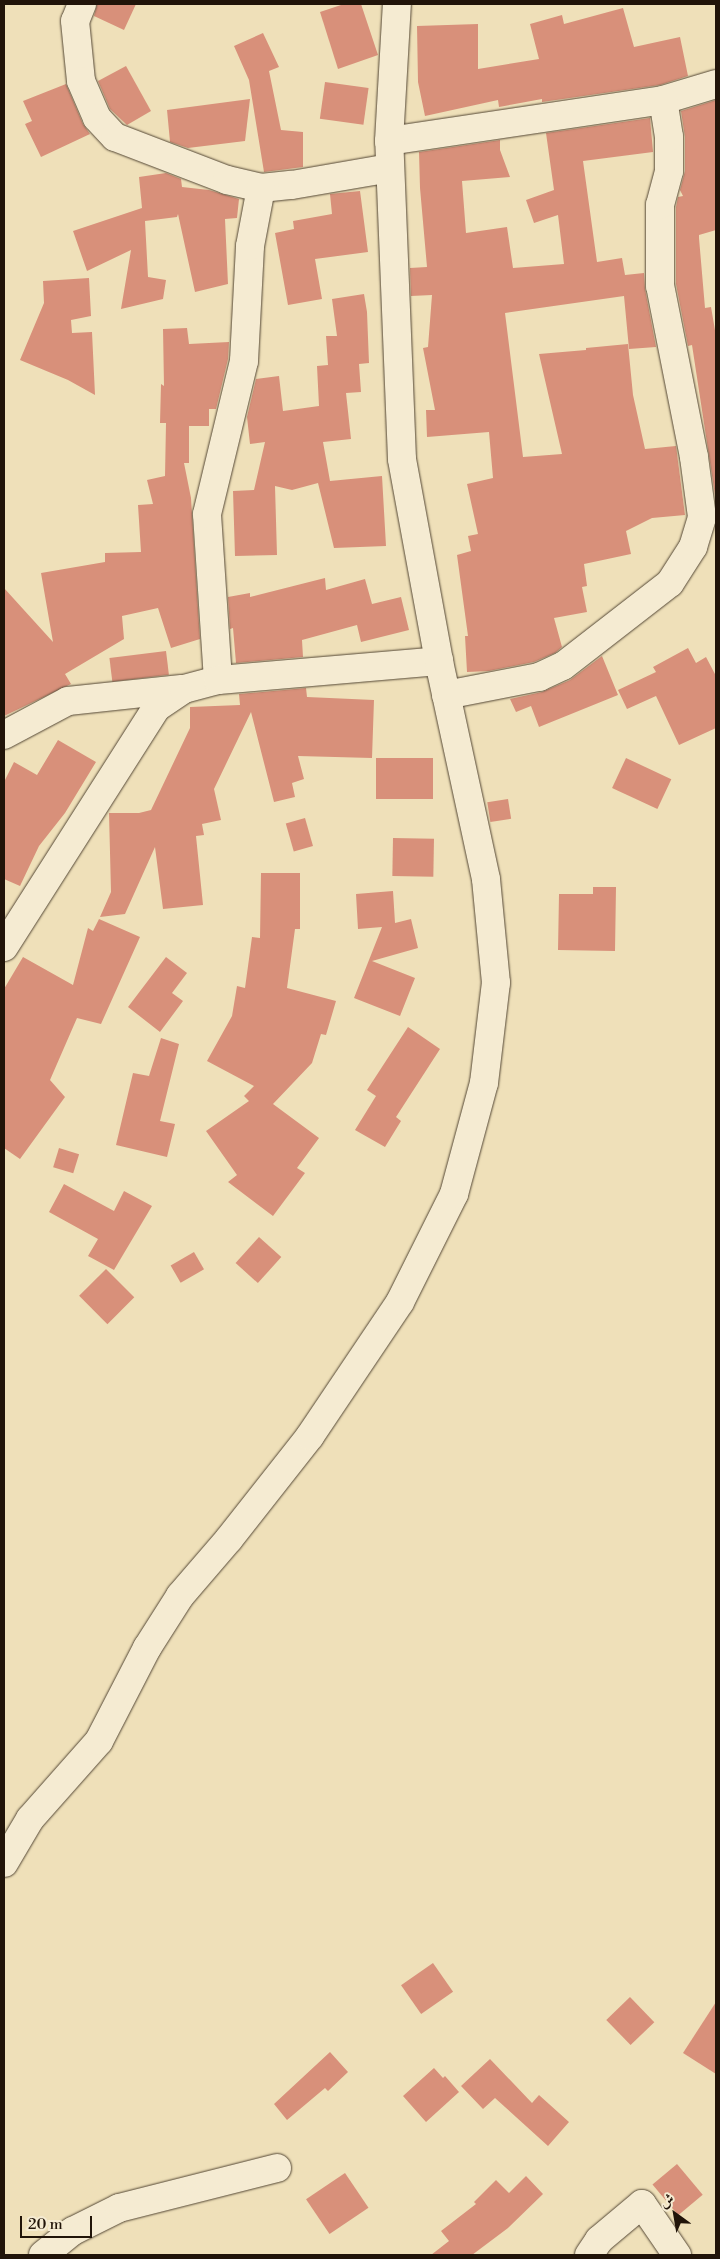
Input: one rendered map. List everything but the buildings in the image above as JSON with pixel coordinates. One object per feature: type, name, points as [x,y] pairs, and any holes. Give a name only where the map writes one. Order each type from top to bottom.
[{"type":"street","points":[[82,4],[75,21],[81,81],[97,118],[116,137],[228,180],[261,188],[292,185],[390,168]]},
{"type":"street","points":[[4,1862],[30,1819],[99,1741],[147,1648],[180,1596],[229,1539],[310,1436],[400,1302],[454,1194],[484,1083],[496,983],[486,878],[439,661],[402,459],[389,141],[401,5]]},
{"type":"street","points":[[389,141],[663,100],[716,84]]},
{"type":"street","points":[[446,695],[538,677],[563,666],[670,583],[693,548],[702,517],[700,500],[694,457],[660,286],[660,205],[669,170],[669,137],[663,100]]},
{"type":"street","points":[[218,680],[206,514],[244,361],[250,246],[261,188]]},
{"type":"street","points":[[4,735],[68,702],[184,689],[218,680],[439,661]]},
{"type":"street","points":[[4,948],[156,708],[184,689]]},
{"type":"street","points":[[43,2255],[73,2231],[119,2208],[277,2168]]},
{"type":"street","points":[[589,2255],[599,2240],[642,2204],[677,2255]]}]
